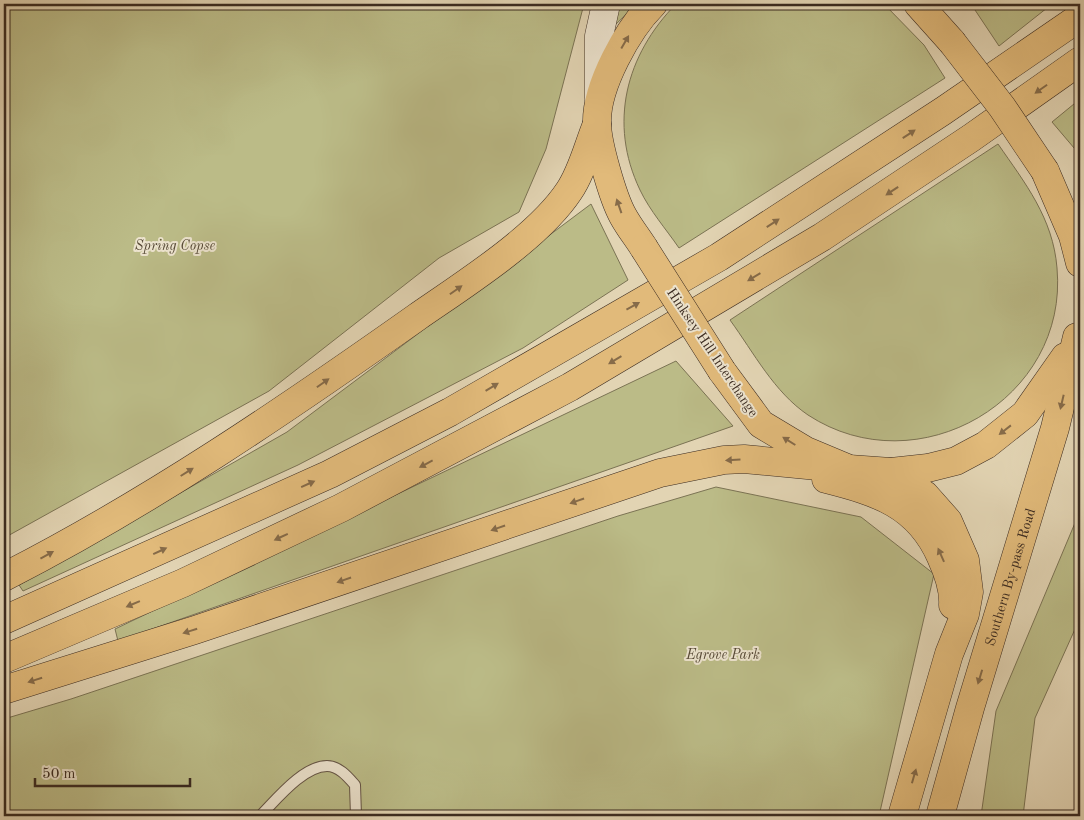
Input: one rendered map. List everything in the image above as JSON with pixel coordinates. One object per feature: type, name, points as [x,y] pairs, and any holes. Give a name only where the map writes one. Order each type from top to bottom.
[{"type":"highway","points":[[4,578],[153,494],[260,427],[494,263],[547,217],[569,191],[616,58],[638,19],[653,4]]},
{"type":"highway","points":[[918,4],[952,42],[1002,107],[1045,171],[1073,236],[1080,263]]},
{"type":"highway","points":[[4,620],[57,598],[330,474],[450,412],[720,257],[944,111],[1080,17]]},
{"type":"highway","points":[[4,659],[183,583],[341,508],[570,387],[822,237],[971,138],[1080,61]]},
{"type":"highway","name":"Hinksey Hill Interchange","points":[[598,113],[608,174],[622,214],[722,371],[761,424],[806,452],[849,468],[891,472],[928,468],[956,461],[986,445],[1025,414],[1050,381],[1078,330]]},
{"type":"highway","name":"Southern By-pass Road","points":[[941,813],[1055,428],[1078,330]]},
{"type":"highway","points":[[4,690],[204,627],[660,474],[724,460],[744,459],[849,468]]},
{"type":"highway","points":[[782,463],[810,475],[880,494],[903,507],[920,522],[935,542],[950,576],[954,599],[948,654]]},
{"type":"highway","points":[[891,472],[925,495],[948,521],[965,560],[969,592],[966,614],[948,654],[902,816]]},
{"type":"street","points":[[598,113],[599,36],[606,4]]},
{"type":"lane","points":[[260,816],[306,771],[328,766],[343,772],[355,785],[356,816]]},
{"type":"green space","name":"Spring Copse","points":[[4,4],[584,4],[546,149],[519,212],[439,258],[269,391],[4,538]]},
{"type":"green space","points":[[619,4],[637,4],[615,25]]},
{"type":"green space","points":[[676,4],[884,4],[924,45],[945,78],[679,248],[653,213],[640,190],[630,165],[625,140],[624,115],[627,91],[634,68],[645,45]]},
{"type":"green space","points":[[971,4],[1052,4],[999,46]]},
{"type":"green space","points":[[1080,99],[1080,155],[1052,122]]},
{"type":"green space","points":[[998,144],[1027,187],[1044,217],[1054,250],[1057,268],[1054,315],[1039,356],[1012,391],[978,418],[938,435],[895,441],[851,435],[808,415],[796,406],[775,384],[730,320]]},
{"type":"green space","points":[[591,204],[628,280],[523,348],[298,465],[23,591],[19,585],[287,432]]},
{"type":"green space","points":[[676,361],[733,426],[118,641],[115,629]]},
{"type":"green space","name":"Egrove Park","points":[[716,487],[861,517],[934,574],[879,816],[4,816],[4,719],[71,699],[618,516]]},
{"type":"green space","points":[[1080,511],[1080,618],[1035,718],[1023,816],[981,816],[996,711]]}]
